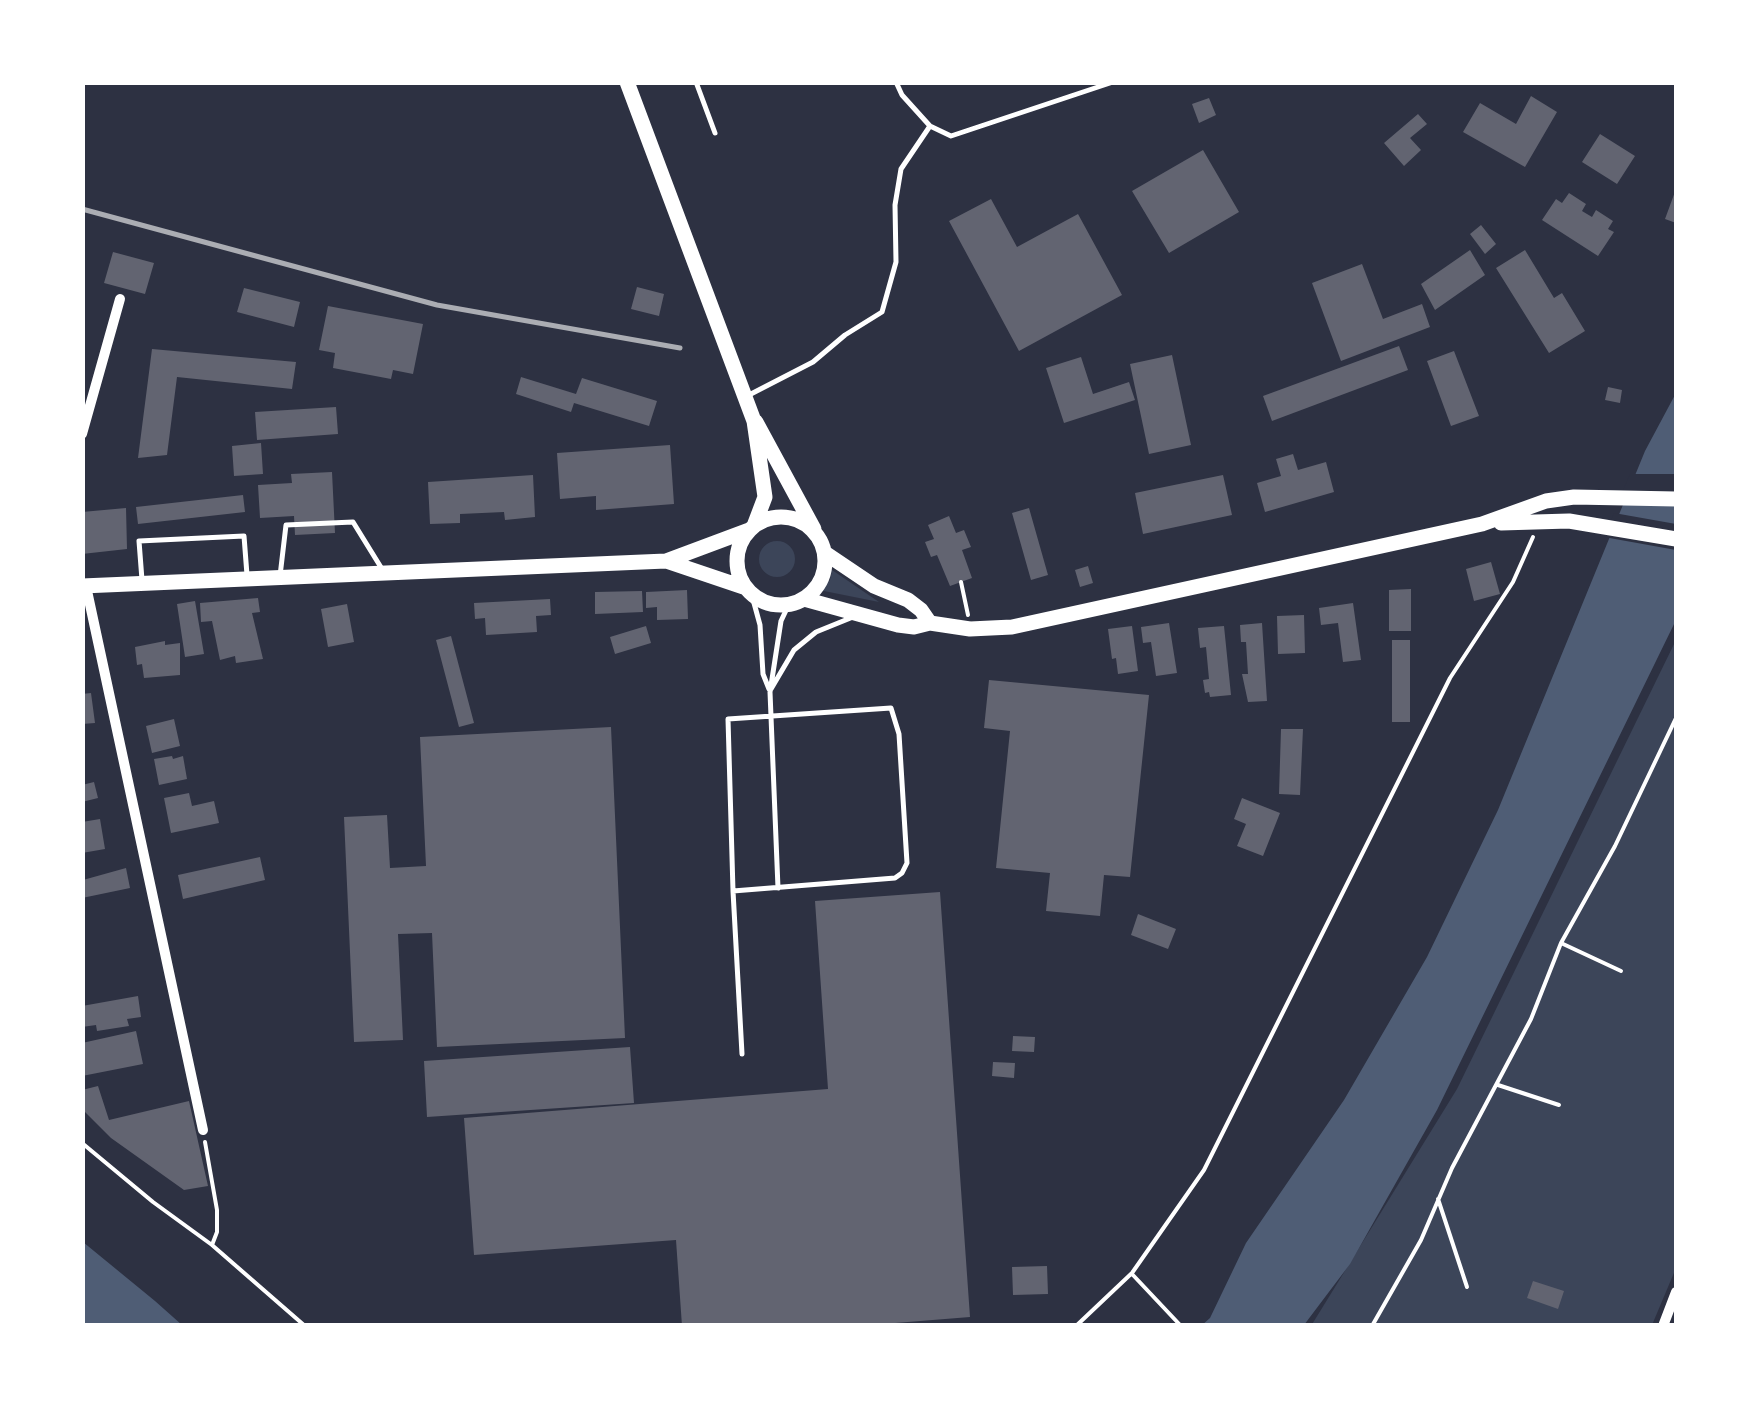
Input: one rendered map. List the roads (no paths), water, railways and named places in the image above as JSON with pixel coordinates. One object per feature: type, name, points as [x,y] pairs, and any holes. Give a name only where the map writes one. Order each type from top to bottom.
[{"type":"main road","points":[[626,82],[754,421],[765,497],[738,551],[737,564],[749,590]]},
{"type":"main road","points":[[754,421],[823,547],[820,582],[797,601]]},
{"type":"main road","points":[[666,561],[749,590],[765,602],[797,601],[914,627],[1012,627],[1482,524],[1546,501],[1574,497],[1676,499]]},
{"type":"main road","points":[[84,586],[666,561],[783,516],[812,529],[823,547],[874,586],[908,600],[930,624]]},
{"type":"main road","points":[[1482,524],[1569,521],[1676,539]]},
{"type":"street","points":[[82,434],[120,299]]},
{"type":"street","points":[[84,586],[203,1130]]},
{"type":"street","points":[[1663,1326],[1676,1292]]},
{"type":"lane","points":[[696,82],[715,133]]},
{"type":"lane","points":[[896,82],[902,95],[930,126],[951,136],[1113,82]]},
{"type":"lane","points":[[746,396],[813,362],[845,335],[882,312],[896,262],[895,206],[901,169],[930,126]]},
{"type":"lane","points":[[280,577],[286,525],[353,522],[384,572]]},
{"type":"lane","points":[[142,584],[139,541],[244,536],[248,578]]},
{"type":"lane","points":[[749,590],[760,625],[763,674],[770,692]]},
{"type":"lane","points":[[778,888],[770,692],[778,636],[797,601]]},
{"type":"lane","points":[[770,692],[794,650],[816,632],[860,615]]},
{"type":"lane","points":[[733,891],[895,878],[907,863],[899,734],[892,708],[728,719],[733,891],[742,1054]]},
{"type":"railway","points":[[82,209],[437,305],[680,348]]}]
